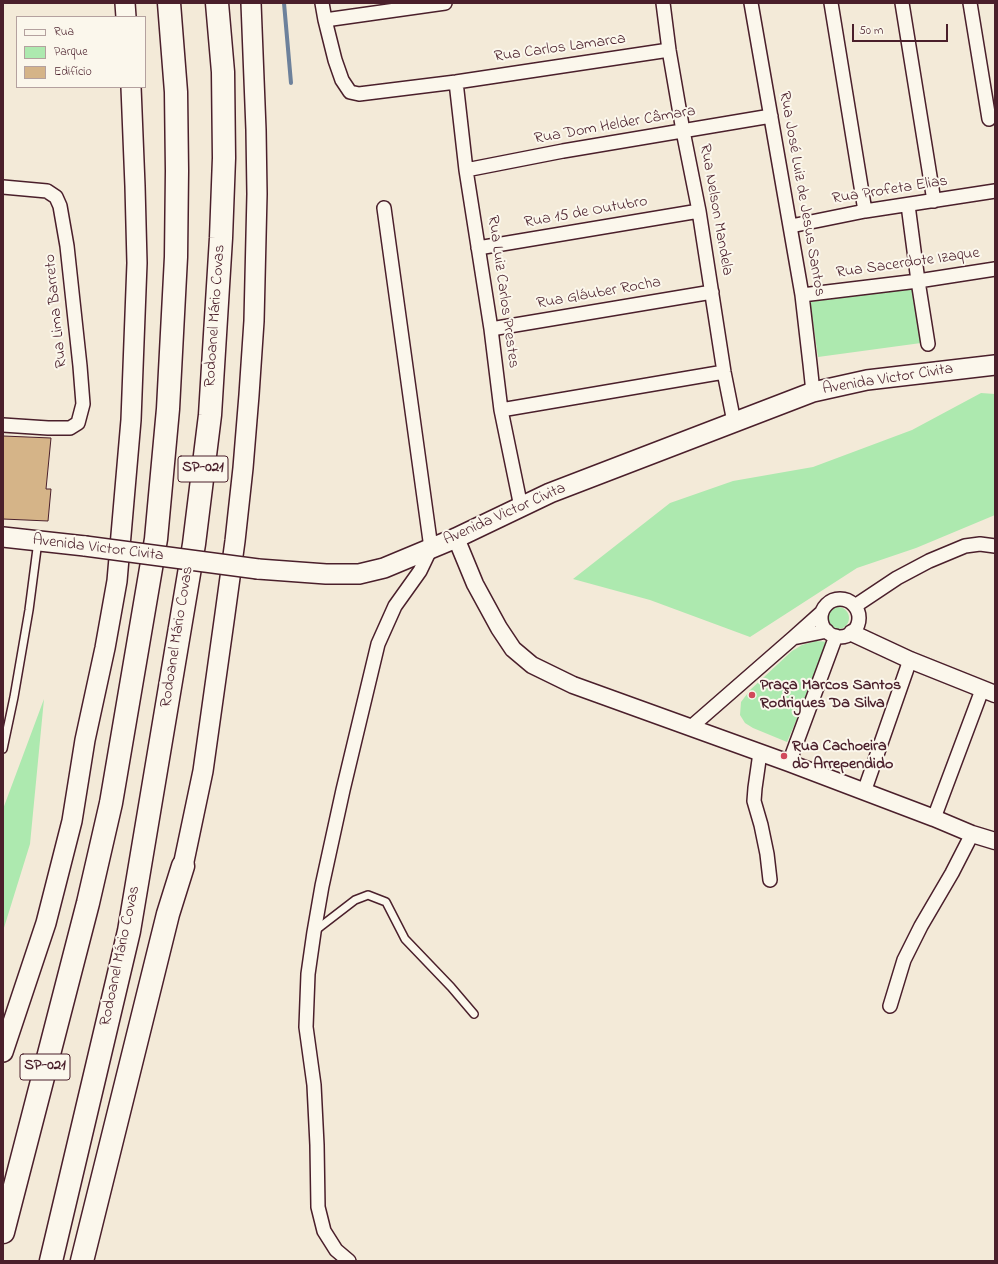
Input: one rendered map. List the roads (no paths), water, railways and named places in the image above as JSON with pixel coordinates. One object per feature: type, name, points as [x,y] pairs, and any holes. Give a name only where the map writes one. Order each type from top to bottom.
[{"type":"highway","name":"SP-021","points":[[3,1232],[86,910],[111,803],[156,539],[168,409],[176,257],[176,92],[169,3]]},
{"type":"highway","name":"Rodoanel Mário Covas","points":[[51,1261],[129,931],[194,544],[210,415],[222,238],[224,158],[223,72],[217,3]]},
{"type":"highway","points":[[82,1261],[166,922],[183,866]]},
{"type":"highway","points":[[97,1261],[121,1166],[177,915],[183,866]]},
{"type":"main road","points":[[125,3],[126,16]]},
{"type":"main road","points":[[183,866],[203,771],[224,622],[241,490],[249,395],[254,322],[257,194],[256,122],[251,3]]},
{"type":"main road","points":[[3,1052],[46,923],[72,821],[85,740],[105,648],[117,581],[131,420],[136,271],[135,186],[131,88]]},
{"type":"main road","name":"Avenida Victor Civita","points":[[3,537],[85,546],[258,569],[326,574],[359,574],[384,568],[456,538],[550,493],[813,392],[867,380],[995,365]]},
{"type":"street","points":[[322,3],[325,20],[445,3]]},
{"type":"street","name":"Rua Nelson Mandela","points":[[663,3],[669,50],[699,211],[724,372],[734,422]]},
{"type":"street","name":"Rua José Luiz de Jesus Santos","points":[[751,3],[802,295],[813,392]]},
{"type":"street","points":[[831,3],[865,211]]},
{"type":"street","points":[[902,3],[934,201]]},
{"type":"street","points":[[970,3],[989,119]]},
{"type":"street","name":"Rua Carlos Lamarca","points":[[325,20],[335,60],[342,80],[350,92],[358,94],[456,82],[669,50]]},
{"type":"street","name":"Rua Luiz Carlos Prestes","points":[[456,82],[466,170],[491,329],[501,410],[521,507]]},
{"type":"street","name":"Rua Dom Helder Câmara","points":[[466,170],[563,151],[771,116]]},
{"type":"street","name":"Rua Lima Barreto","points":[[3,187],[47,191],[56,197],[60,206],[67,246],[83,404],[78,423],[70,428],[3,425]]},
{"type":"street","name":"Rua Profeta Elias","points":[[791,226],[865,211],[995,191]]},
{"type":"street","points":[[908,205],[928,344]]},
{"type":"street","points":[[349,1261],[336,1250],[324,1231],[318,1207],[314,1085],[306,1027],[308,974],[314,932],[343,790],[378,644],[395,606],[420,571],[431,548],[384,208]]},
{"type":"street","name":"Rua 15 de Outubro","points":[[478,248],[699,211]]},
{"type":"street","name":"Rua Sacerdote Izaque","points":[[802,295],[918,281],[995,269]]},
{"type":"street","name":"Rua Gláuber Rocha","points":[[491,329],[712,292]]},
{"type":"street","points":[[501,410],[724,372]]},
{"type":"street","points":[[456,538],[475,584],[499,628],[513,649],[532,665],[573,685],[789,763],[972,834],[995,841]]},
{"type":"street","points":[[855,606],[897,578],[936,558],[965,546],[980,544],[995,546]]},
{"type":"street","points":[[691,727],[822,612],[829,602],[845,599],[855,606],[859,612],[860,620],[857,627],[852,633],[844,637],[831,634],[793,638]]},
{"type":"street","points":[[822,612],[822,623],[831,634]]},
{"type":"street","points":[[852,633],[910,660],[988,692],[934,818]]},
{"type":"street","points":[[789,763],[831,634]]},
{"type":"street","points":[[864,792],[910,660]]},
{"type":"street","points":[[760,753],[754,801],[767,854],[770,880]]},
{"type":"street","points":[[890,1006],[904,960],[972,834]]},
{"type":"lane","points":[[3,750],[29,610],[38,541]]},
{"type":"lane","points":[[314,932],[355,900],[368,895],[386,902],[405,939],[451,986],[474,1014]]},
{"type":"waterway","points":[[284,3],[291,83]]},
{"type":"place","name":"Praça Marcos Santos Rodrigues Da Silva","points":[[752,695]]},
{"type":"place","name":"Rua Cachoeira do Arrependido","points":[[784,756]]}]
